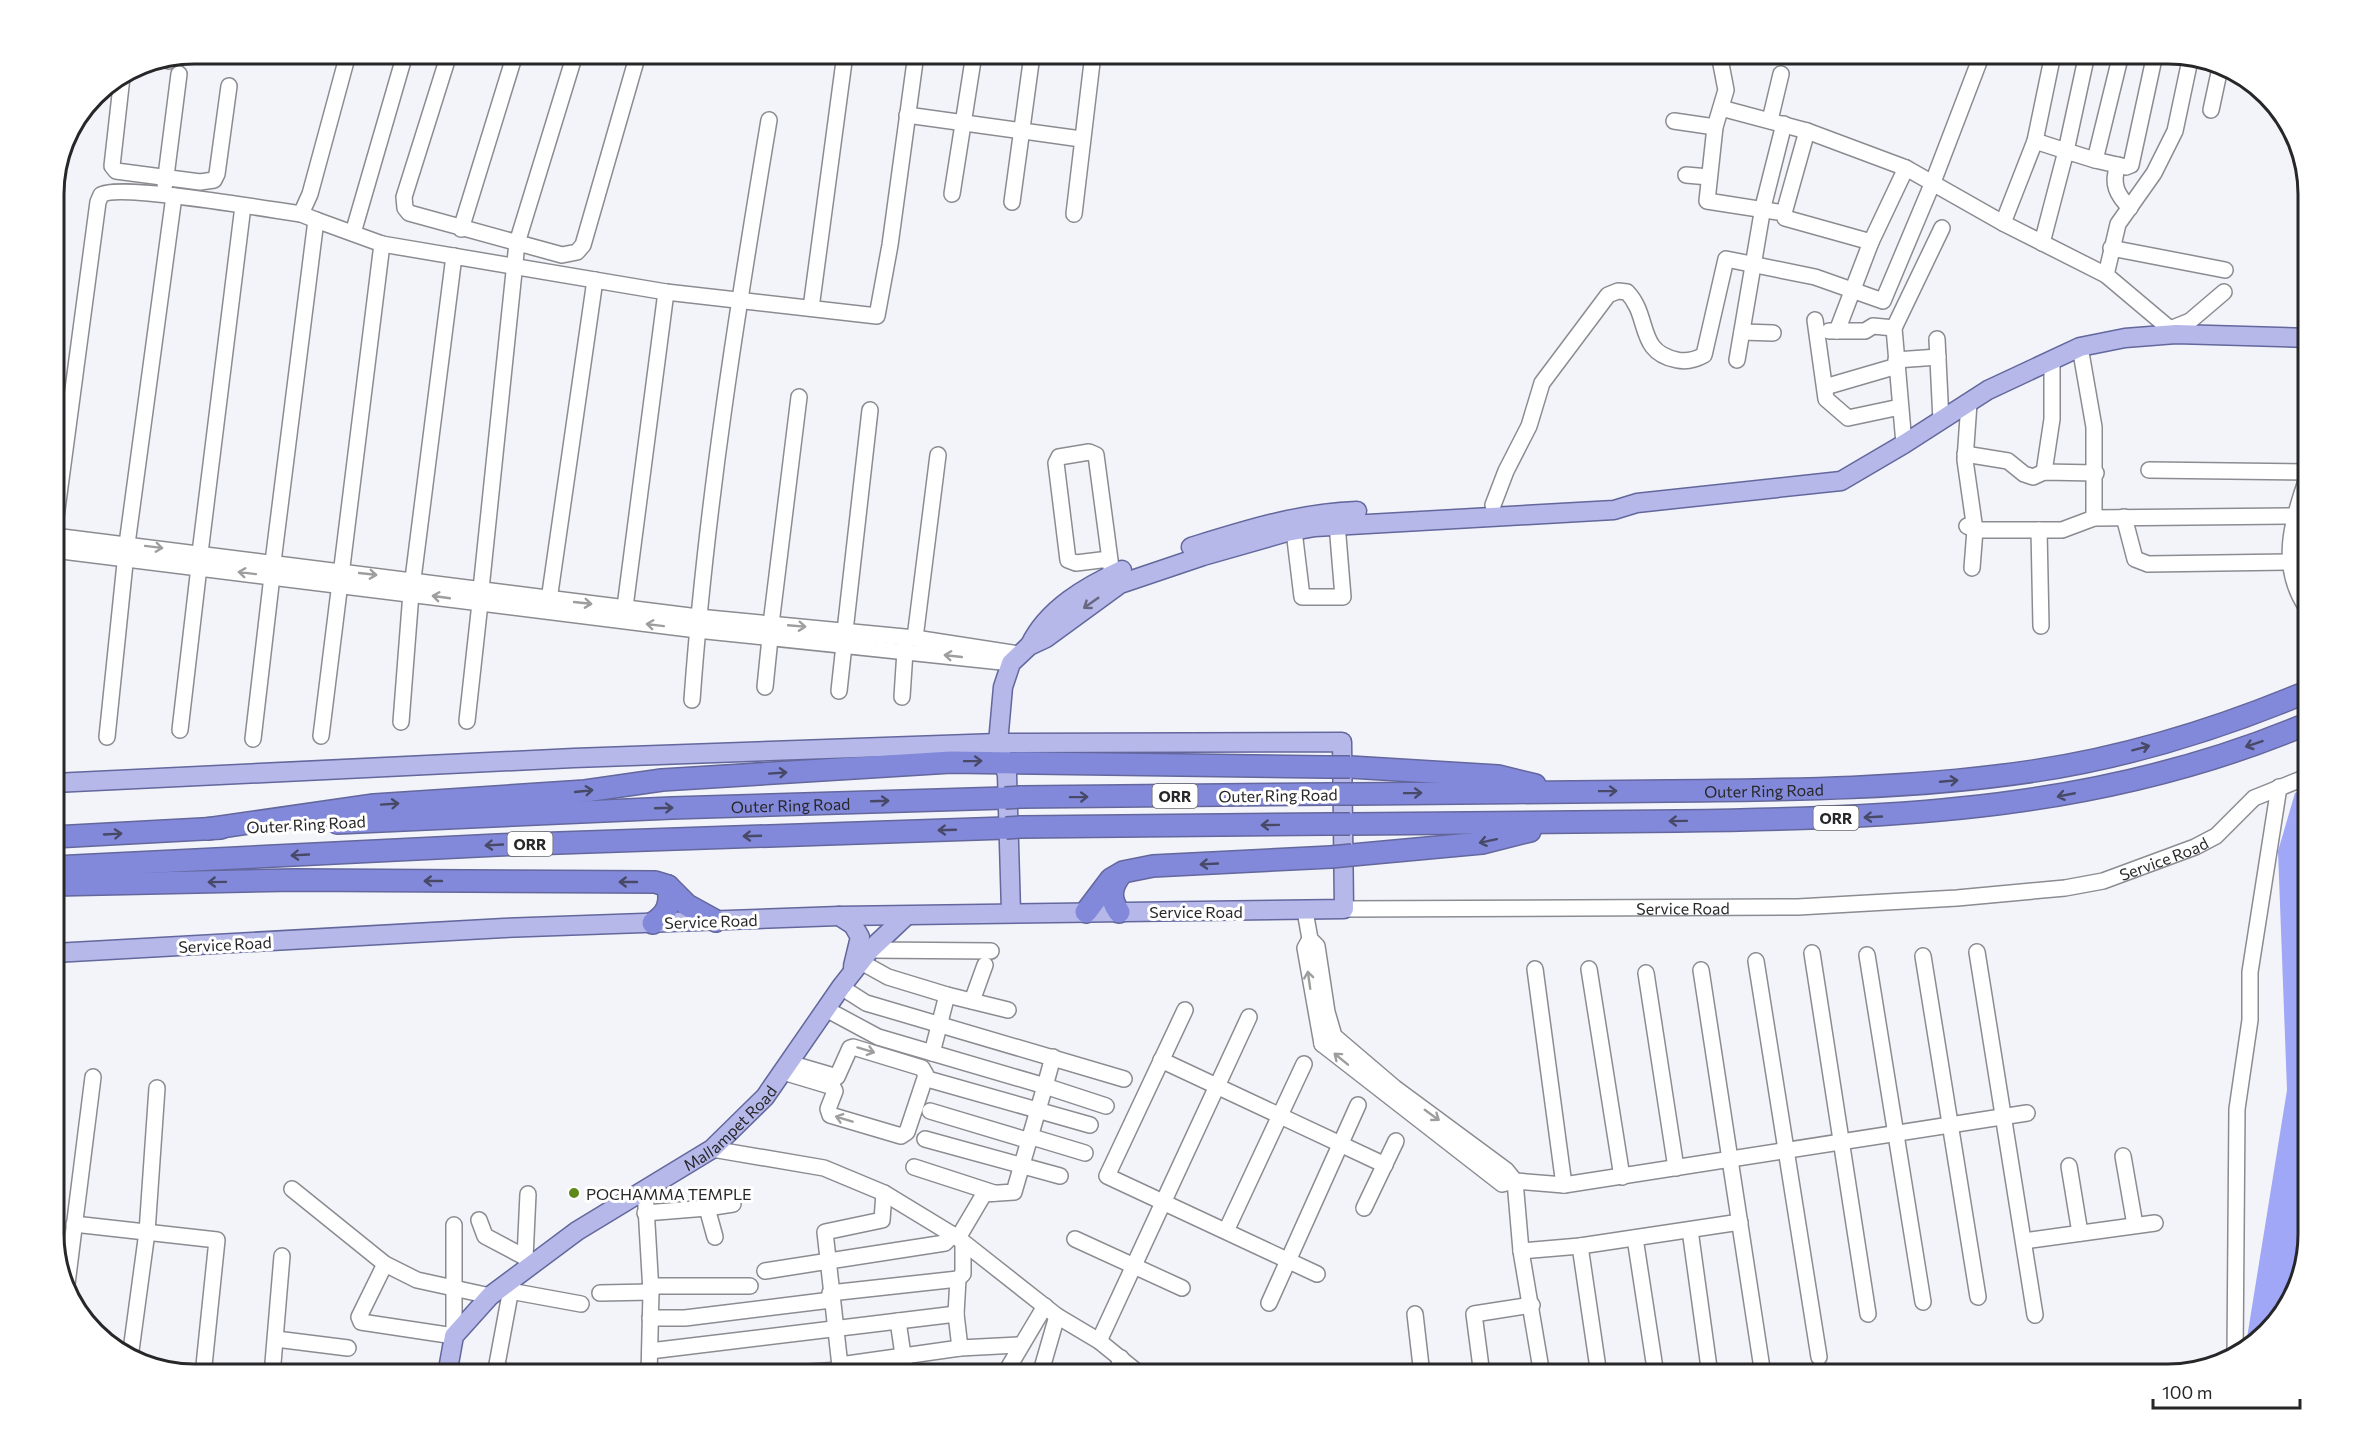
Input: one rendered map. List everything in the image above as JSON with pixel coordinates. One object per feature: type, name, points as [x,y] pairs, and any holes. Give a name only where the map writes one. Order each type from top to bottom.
[{"type":"highway","name":"Outer Ring Road","points":[[65,836],[590,811],[1013,798],[1862,787],[1993,777],[2079,763],[2154,745],[2238,718],[2298,695]]},
{"type":"highway","name":"Outer Ring Road","points":[[65,866],[486,845],[1013,828],[1863,817],[1997,806],[2085,792],[2216,757],[2298,727]]},
{"type":"highway","points":[[207,829],[374,805],[585,791],[662,780],[951,762],[1000,752],[1350,767],[1498,776],[1563,792]]},
{"type":"highway","points":[[1086,912],[1111,879],[1123,872],[1153,866],[1331,857],[1482,843],[1565,822]]},
{"type":"highway","points":[[1119,912],[1112,892],[1113,884],[1123,872]]},
{"type":"highway","points":[[65,885],[307,880],[655,882],[668,886],[687,905],[716,921]]},
{"type":"highway","points":[[654,923],[664,915],[669,907],[668,886]]},
{"type":"main road","points":[[1020,654],[1046,638],[1119,584],[1165,568],[1294,531],[1337,524],[1614,510],[1637,503],[1841,480],[1904,444],[1988,390],[2080,347],[2173,332],[2298,338]]},
{"type":"main road","points":[[1011,912],[1007,775],[1000,752],[1003,687],[1020,654],[1038,629],[1068,601],[1109,571],[1243,531],[1323,512],[1610,498],[1637,503]]},
{"type":"main road","points":[[65,782],[574,758],[1000,752],[1342,742],[1344,909]]},
{"type":"main road","name":"Service Road","points":[[65,952],[504,928],[839,916],[1344,909]]},
{"type":"main road","points":[[839,916],[853,925],[860,937],[855,969]]},
{"type":"main road","name":"Mallampet Road","points":[[454,1336],[490,1296],[511,1284],[529,1260],[712,1149],[765,1097],[855,969],[906,916]]},
{"type":"main road","points":[[449,1364],[454,1336]]},
{"type":"street","points":[[301,214],[310,194],[345,65]]},
{"type":"street","points":[[353,233],[402,65]]},
{"type":"street","points":[[446,65],[404,197],[404,205],[410,213],[461,229],[562,255],[577,252],[583,245],[635,65]]},
{"type":"street","points":[[461,229],[512,65]]},
{"type":"street","points":[[467,721],[517,243],[572,65]]},
{"type":"street","points":[[811,308],[844,65]]},
{"type":"street","points":[[65,451],[98,202],[106,192],[168,196],[301,214],[382,243],[666,292],[877,316],[890,244],[914,65]]},
{"type":"street","points":[[952,194],[972,65]]},
{"type":"street","points":[[1012,202],[1031,65]]},
{"type":"street","points":[[1074,214],[1091,65]]},
{"type":"street","points":[[1721,65],[1726,90],[1715,127],[1707,201],[1763,207],[1784,213]]},
{"type":"street","points":[[1492,505],[1529,426],[1542,383],[1608,295],[1618,291],[1627,292],[1634,299],[1641,314],[1651,347],[1665,357],[1684,361],[1697,359],[1704,355],[1726,260],[1815,277],[1882,301],[1934,182],[1978,65]]},
{"type":"street","points":[[2003,223],[2035,141],[2051,65]]},
{"type":"street","points":[[2042,243],[2066,151],[2085,65]]},
{"type":"street","points":[[2096,160],[2118,65]]},
{"type":"street","points":[[2130,208],[2118,196],[2115,186],[2125,165],[2152,65]]},
{"type":"street","points":[[2106,275],[2118,224],[2154,173],[2175,131],[2189,67]]},
{"type":"street","points":[[107,737],[126,551],[168,196],[166,177],[179,74]]},
{"type":"street","points":[[1737,360],[1777,122],[1781,74]]},
{"type":"street","points":[[2211,110],[2219,74]]},
{"type":"street","points":[[121,87],[112,166],[116,171],[200,182],[214,180],[217,174],[229,86]]},
{"type":"street","points":[[1721,108],[1807,131],[1906,168],[2003,223],[2106,275],[2173,332],[2190,321],[2224,292]]},
{"type":"street","points":[[907,115],[1081,139]]},
{"type":"street","points":[[692,700],[698,624],[739,300],[769,120]]},
{"type":"street","points":[[1674,121],[1715,127]]},
{"type":"street","points":[[1807,131],[1784,213],[1785,218],[1871,242]]},
{"type":"street","points":[[2035,141],[2096,160],[2154,173]]},
{"type":"street","points":[[1837,331],[1871,242],[1906,168]]},
{"type":"street","points":[[1686,175],[1709,177]]},
{"type":"street","points":[[180,730],[243,206]]},
{"type":"street","points":[[254,739],[272,569],[316,220]]},
{"type":"street","points":[[1904,444],[1894,328],[1942,228]]},
{"type":"street","points":[[321,736],[382,243]]},
{"type":"street","points":[[2111,248],[2225,270]]},
{"type":"street","points":[[401,722],[412,586],[454,256]]},
{"type":"street","points":[[549,606],[595,280]]},
{"type":"street","points":[[625,607],[666,292]]},
{"type":"street","points":[[1894,328],[1873,326],[1865,331],[1837,331],[1816,325],[1826,399],[1848,418],[1900,406]]},
{"type":"street","points":[[1742,332],[1773,333]]},
{"type":"street","points":[[1937,339],[1941,421]]},
{"type":"street","points":[[2080,347],[2094,427],[2096,473],[2094,518]]},
{"type":"street","points":[[1825,387],[1896,363],[1938,357]]},
{"type":"street","points":[[2044,472],[2052,419],[2052,359]]},
{"type":"street","points":[[765,687],[799,397]]},
{"type":"street","points":[[1969,403],[1965,454],[1972,568]]},
{"type":"street","points":[[839,691],[870,410]]},
{"type":"street","points":[[1089,452],[1096,455],[1109,571],[1094,561],[1072,563],[1067,558],[1056,463],[1062,455],[1089,452]]},
{"type":"street","points":[[1965,454],[2008,461],[2024,474],[2033,477],[2044,472],[2096,473]]},
{"type":"street","points":[[915,638],[938,455]]},
{"type":"street","points":[[2150,470],[2298,473]]},
{"type":"street","points":[[2298,503],[2293,516],[2289,562],[2298,594]]},
{"type":"street","points":[[1971,528],[2062,530],[2094,518],[2293,516]]},
{"type":"street","points":[[2124,517],[2136,559],[2148,564],[2289,562]]},
{"type":"street","points":[[1294,531],[1302,597],[1305,599],[1343,597],[1337,524]]},
{"type":"street","points":[[2039,530],[2041,626]]},
{"type":"street","points":[[65,537],[126,551]]},
{"type":"street","points":[[65,550],[126,551],[698,624],[844,638],[915,638],[1020,654]]},
{"type":"street","points":[[549,606],[625,607],[698,624]]},
{"type":"street","points":[[844,638],[905,651],[1020,654]]},
{"type":"street","points":[[902,697],[905,651]]},
{"type":"street","name":"Service Road","points":[[1344,909],[1798,907],[1957,898],[2065,888],[2103,881],[2195,847],[2216,836],[2254,798],[2298,780]]},
{"type":"street","points":[[2235,1346],[2237,1109],[2250,1020],[2250,972],[2279,786]]},
{"type":"street","points":[[1305,911],[1310,939],[1317,946],[1327,1012],[1328,1040],[1395,1088],[1447,1135],[1506,1170],[1515,1181],[1521,1251],[1540,1364]]},
{"type":"street","points":[[1977,952],[2035,1315]]},
{"type":"street","points":[[1812,953],[1839,1142],[1868,1314]]},
{"type":"street","points":[[1866,956],[1923,1302]]},
{"type":"street","points":[[1923,956],[1978,1297]]},
{"type":"street","points":[[855,969],[988,958],[972,1001]]},
{"type":"street","points":[[1756,961],[1788,1150],[1819,1357]]},
{"type":"street","points":[[855,969],[1008,1011]]},
{"type":"street","points":[[855,969],[866,1003],[1124,1079]]},
{"type":"street","points":[[1535,969],[1564,1185]]},
{"type":"street","points":[[1589,969],[1622,1177]]},
{"type":"street","points":[[1701,970],[1761,1364]]},
{"type":"street","points":[[1646,973],[1676,1168]]},
{"type":"street","points":[[932,1053],[947,995]]},
{"type":"street","points":[[825,1009],[878,1037],[1106,1106]]},
{"type":"street","points":[[1185,1010],[1107,1176],[1317,1274]]},
{"type":"street","points":[[1099,1341],[1249,1017]]},
{"type":"street","points":[[854,1047],[921,1068],[926,1075],[908,1132],[901,1136],[830,1114],[828,1109],[835,1091],[833,1087],[786,1067],[837,1077],[850,1048],[854,1047]]},
{"type":"street","points":[[650,1318],[685,1318],[958,1279],[963,1274],[958,1239],[984,1194],[1014,1192],[1040,1110],[1053,1057]]},
{"type":"street","points":[[1161,1060],[1385,1165]]},
{"type":"street","points":[[1226,1231],[1304,1064]]},
{"type":"street","points":[[69,1268],[93,1077]]},
{"type":"street","points":[[931,1080],[1090,1125]]},
{"type":"street","points":[[131,1348],[147,1232],[157,1088]]},
{"type":"street","points":[[1269,1304],[1358,1105]]},
{"type":"street","points":[[930,1111],[1085,1153]]},
{"type":"street","points":[[1515,1181],[1564,1185],[2027,1113]]},
{"type":"street","points":[[925,1139],[1060,1176]]},
{"type":"street","points":[[1364,1208],[1396,1141]]},
{"type":"street","points":[[712,1149],[824,1168],[884,1193],[958,1239],[1058,1316],[1099,1341],[1128,1364]]},
{"type":"street","points":[[2123,1156],[2134,1225]]},
{"type":"street","points":[[2069,1166],[2080,1233]]},
{"type":"street","points":[[914,1167],[994,1193]]},
{"type":"street","points":[[292,1190],[385,1264],[417,1280],[490,1296]]},
{"type":"street","points":[[645,1190],[650,1289],[649,1364]]},
{"type":"street","points":[[839,1364],[825,1232],[880,1221],[884,1218],[884,1193]]},
{"type":"street","points":[[479,1220],[485,1236],[529,1260],[528,1194]]},
{"type":"street","points":[[645,1213],[733,1204]]},
{"type":"street","points":[[707,1208],[715,1237]]},
{"type":"street","points":[[1521,1251],[1580,1246],[1740,1222]]},
{"type":"street","points":[[2024,1241],[2155,1223]]},
{"type":"street","points":[[74,1224],[217,1240],[204,1364]]},
{"type":"street","points":[[385,1264],[359,1317],[361,1322],[454,1336],[456,1288],[454,1225]]},
{"type":"street","points":[[1690,1230],[1708,1364]]},
{"type":"street","points":[[1635,1238],[1654,1364]]},
{"type":"street","points":[[765,1271],[945,1243],[958,1239]]},
{"type":"street","points":[[1076,1239],[1182,1288]]},
{"type":"street","points":[[1580,1246],[1597,1364]]},
{"type":"street","points":[[273,1364],[282,1256]]},
{"type":"street","points":[[958,1279],[956,1314],[960,1348]]},
{"type":"street","points":[[497,1364],[511,1284],[581,1304]]},
{"type":"street","points":[[600,1293],[750,1286]]},
{"type":"street","points":[[1481,1364],[1474,1314],[1532,1305]]},
{"type":"street","points":[[1010,1364],[1045,1306]]},
{"type":"street","points":[[650,1351],[956,1314]]},
{"type":"street","points":[[1415,1314],[1421,1364]]},
{"type":"street","points":[[1043,1364],[1058,1316]]},
{"type":"street","points":[[898,1321],[904,1364]]},
{"type":"street","points":[[276,1339],[348,1348]]},
{"type":"street","points":[[869,1364],[960,1348],[1020,1345]]},
{"type":"street","points":[[1119,1364],[1121,1358]]},
{"type":"water","points":[[2298,792],[2297,1251],[2289,1284],[2281,1300],[2272,1314],[2247,1339],[2287,1090],[2278,851],[2295,793]]},
{"type":"place","name":"POCHAMMA TEMPLE","points":[[574,1193]]}]
